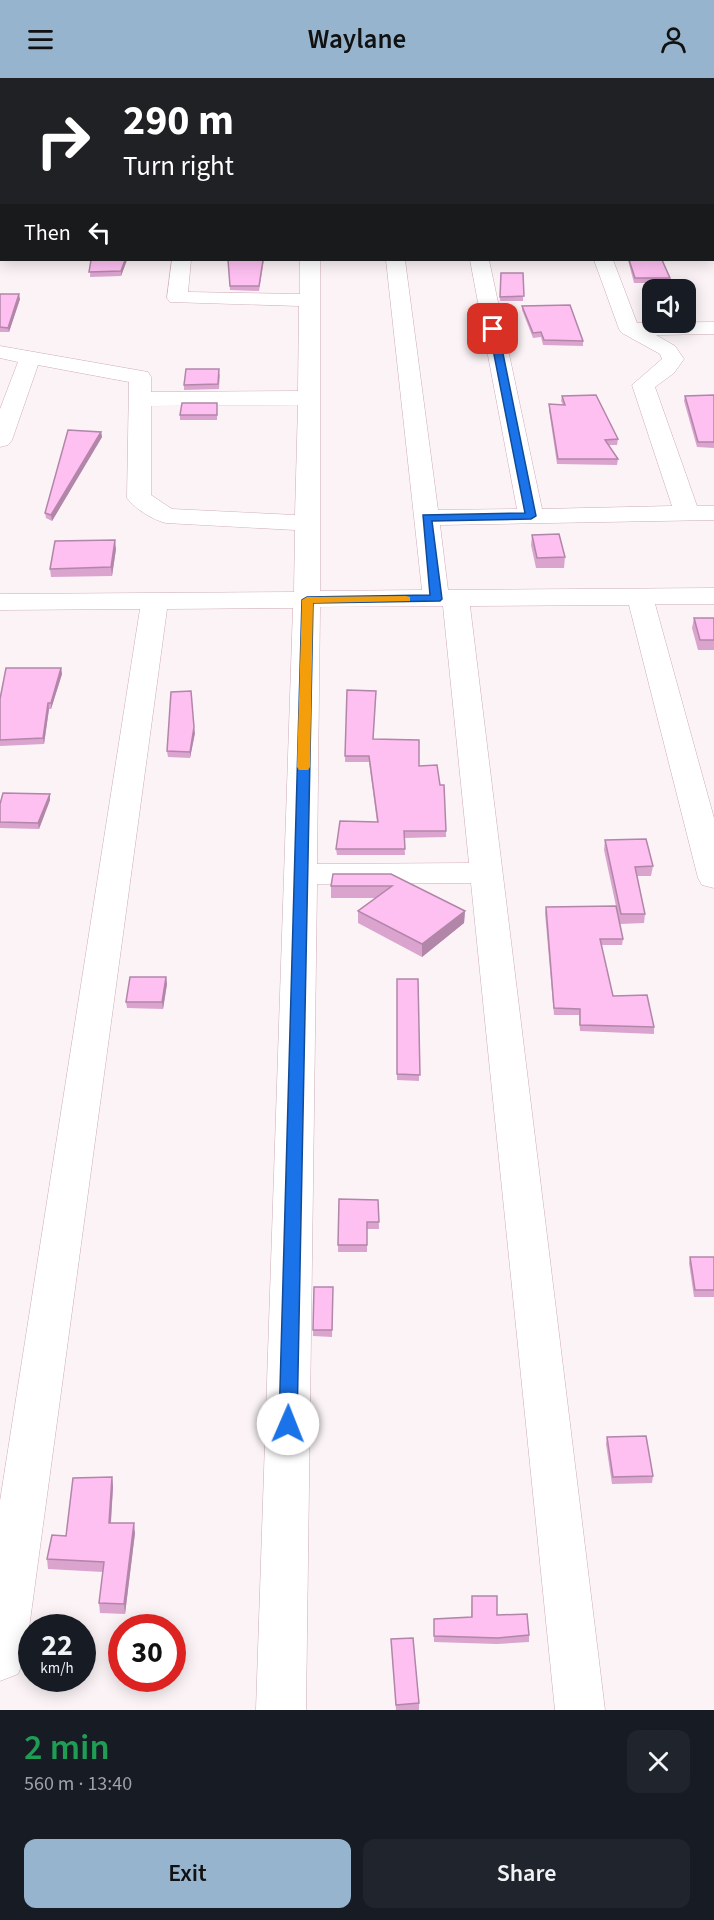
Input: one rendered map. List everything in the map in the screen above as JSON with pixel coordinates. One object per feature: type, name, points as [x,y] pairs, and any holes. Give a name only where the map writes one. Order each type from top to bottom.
[{"type":"street","points":[[182,261],[177,298],[309,300]]},
{"type":"street","points":[[281,1710],[307,600],[310,261]]},
{"type":"street","points":[[395,261],[426,518],[446,599],[487,873],[580,1710]]},
{"type":"street","points":[[479,261],[531,516]]},
{"type":"street","points":[[603,261],[629,329],[668,350],[673,359],[666,368],[643,385],[687,513]]},
{"type":"street","points":[[629,329],[714,328]]},
{"type":"street","points":[[0,352],[140,377],[140,498],[166,516],[308,523]]},
{"type":"street","points":[[0,440],[30,357]]},
{"type":"street","points":[[140,399],[309,398]]},
{"type":"street","points":[[426,518],[714,513]]},
{"type":"street","points":[[640,597],[714,878]]},
{"type":"street","points":[[0,602],[714,597]]},
{"type":"street","points":[[0,1658],[155,601]]},
{"type":"street","points":[[301,874],[487,873]]},
{"type":"building","points":[[91,261],[125,261],[121,271],[89,272]]},
{"type":"building","points":[[228,261],[263,261],[259,286],[230,286]]},
{"type":"building","points":[[629,261],[662,261],[670,278],[635,278]]},
{"type":"building","points":[[501,273],[523,273],[524,296],[500,297]]},
{"type":"building","points":[[0,294],[19,294],[8,328],[0,327]]},
{"type":"building","points":[[570,305],[583,341],[544,340],[541,332],[533,333],[522,306]]},
{"type":"building","points":[[186,369],[219,369],[218,384],[184,385]]},
{"type":"building","points":[[596,395],[618,439],[605,440],[618,459],[558,459],[549,404],[565,405],[562,396]]},
{"type":"building","points":[[714,395],[714,442],[698,442],[685,396]]},
{"type":"building","points":[[182,403],[217,403],[217,415],[180,415]]},
{"type":"building","points":[[68,430],[101,432],[51,515],[45,513]]},
{"type":"building","points":[[559,534],[565,557],[537,558],[532,535]]},
{"type":"building","points":[[115,540],[111,567],[50,569],[55,541]]},
{"type":"building","points":[[694,618],[714,618],[714,640],[700,640]]},
{"type":"building","points":[[6,668],[61,668],[51,703],[48,703],[43,738],[0,740],[0,699]]},
{"type":"building","points":[[347,690],[376,691],[373,739],[419,740],[419,766],[437,765],[440,785],[444,785],[446,831],[404,831],[405,849],[336,849],[340,821],[378,822],[369,756],[345,756]]},
{"type":"building","points":[[191,691],[194,727],[190,752],[167,751],[171,692]]},
{"type":"building","points":[[3,793],[50,794],[38,823],[0,822],[0,804]]},
{"type":"building","points":[[646,839],[653,866],[635,867],[645,914],[621,914],[605,840]]},
{"type":"building","points":[[333,874],[391,874],[465,911],[422,944],[358,911],[392,886],[331,886]]},
{"type":"building","points":[[616,906],[623,939],[600,939],[613,996],[647,995],[654,1027],[580,1025],[580,1009],[554,1008],[546,907]]},
{"type":"building","points":[[130,977],[166,977],[162,1002],[126,1002]]},
{"type":"building","points":[[397,979],[418,979],[420,1075],[397,1074]]},
{"type":"building","points":[[339,1199],[378,1200],[379,1222],[367,1222],[367,1245],[338,1245]]},
{"type":"building","points":[[690,1257],[714,1257],[714,1290],[695,1290]]},
{"type":"building","points":[[314,1287],[333,1287],[332,1330],[313,1330]]},
{"type":"building","points":[[646,1436],[653,1476],[613,1477],[607,1437]]},
{"type":"building","points":[[112,1477],[109,1523],[134,1523],[124,1604],[99,1603],[104,1562],[47,1559],[52,1535],[66,1536],[73,1478]]},
{"type":"building","points":[[472,1596],[497,1596],[497,1615],[527,1614],[529,1635],[498,1638],[434,1636],[434,1619],[472,1617]]},
{"type":"building","points":[[413,1638],[419,1703],[396,1705],[391,1639]]},
{"type":"slow traffic","points":[[303,767],[307,600],[406,599]]},
{"type":"route","points":[[288,1424],[307,600],[436,599],[426,518],[531,516],[493,329]]}]
